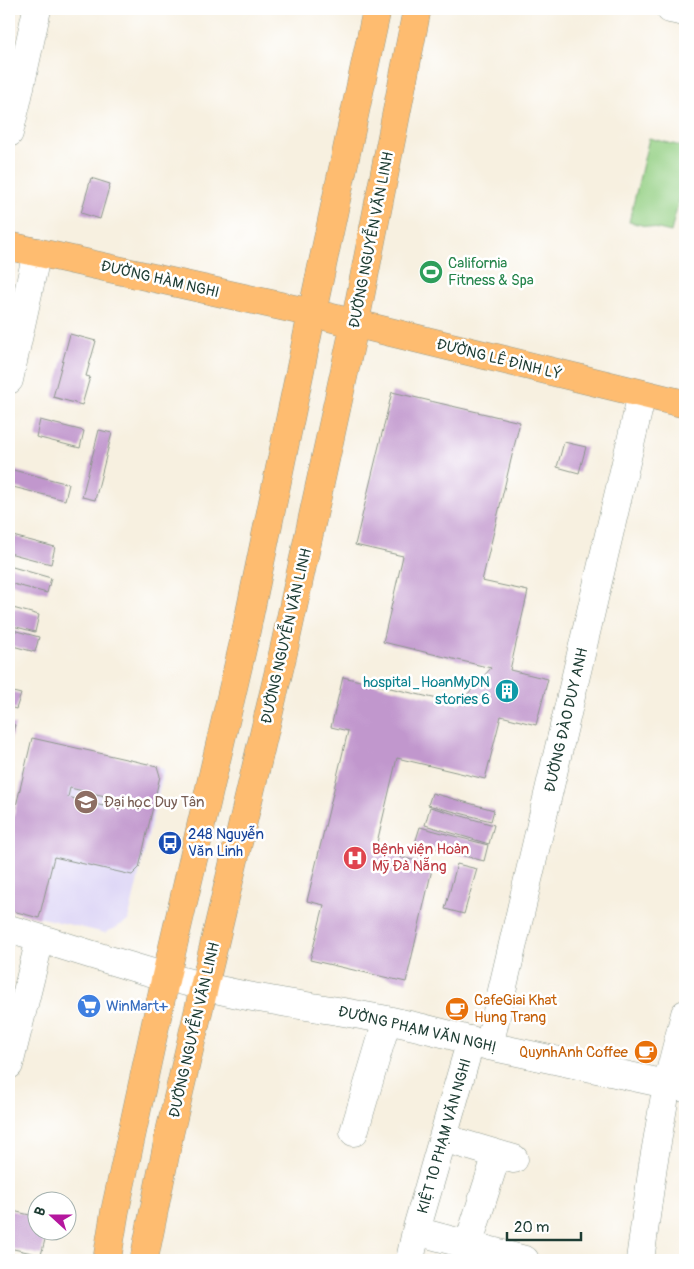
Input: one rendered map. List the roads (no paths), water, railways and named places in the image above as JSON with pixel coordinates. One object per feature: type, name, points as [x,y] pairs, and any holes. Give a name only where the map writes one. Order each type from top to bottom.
[{"type":"main road","points":[[107,1260],[115,1211],[166,976],[244,641],[377,9]]},
{"type":"main road","name":"ĐƯỜNG NGUYỄN VĂN LINH","points":[[144,1260],[170,1131],[284,649],[355,323],[417,9]]},
{"type":"main road","name":"ĐƯỜNG HÀM NGHI","points":[[9,246],[312,313]]},
{"type":"main road","name":"ĐƯỜNG LÊ ĐÌNH LÝ","points":[[312,313],[685,404]]},
{"type":"street","points":[[9,132],[13,100],[37,9]]},
{"type":"street","points":[[670,9],[685,12]]},
{"type":"street","points":[[9,380],[37,252]]},
{"type":"street","name":"ĐƯỜNG ĐÀO DUY ANH","points":[[480,1043],[642,394]]},
{"type":"street","name":"ĐƯỜNG PHẠM VĂN NGHỊ","points":[[9,929],[205,986],[248,996],[387,1020],[480,1043],[676,1086]]},
{"type":"street","points":[[9,1065],[40,939]]},
{"type":"street","points":[[640,1260],[653,1165],[676,1086],[685,1014]]},
{"type":"street","points":[[354,1132],[387,1020]]},
{"type":"street","name":"KIỆT 10 PHẠM VĂN NGHI","points":[[410,1260],[416,1231],[443,1138],[480,1043]]},
{"type":"street","points":[[443,1138],[506,1157],[467,1253]]},
{"type":"street","name":"KIỆT 10 PHẠM VĂN NGHI","points":[[416,1231],[467,1253],[525,1260]]},
{"type":"place","name":"California Fitness & Spa","points":[[431,272]]},
{"type":"place","name":"hospital_HoanMyDN stories 6","points":[[507,691]]},
{"type":"place","name":"Đại học Duy Tân","points":[[86,802]]},
{"type":"place","name":"248 Nguyễn Văn Linh","points":[[170,843]]},
{"type":"place","name":"Bệnh viện Hoàn Mỹ Đà Nẵng","points":[[355,858]]},
{"type":"place","name":"WinMart+","points":[[89,1006]]},
{"type":"place","name":"CafeGiai Khat Hung Trang","points":[[457,1009]]},
{"type":"place","name":"QuynhAnh Coffee","points":[[646,1052]]}]
